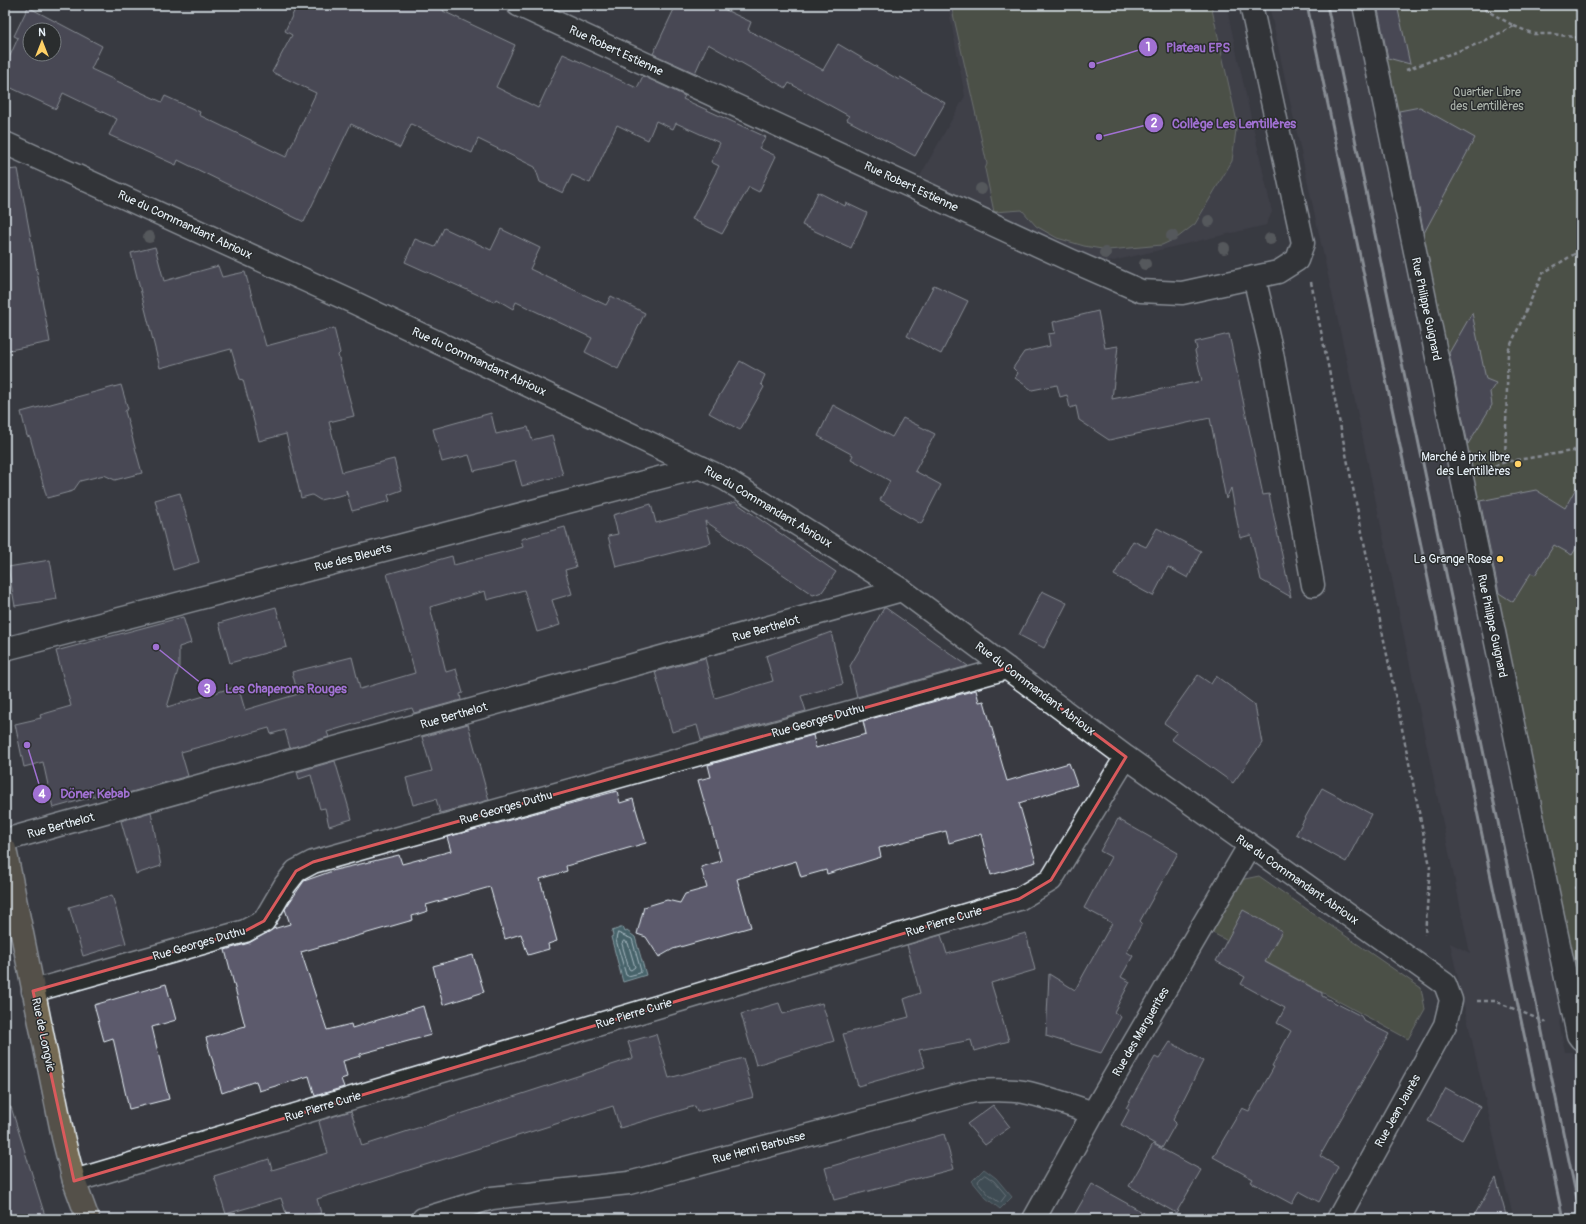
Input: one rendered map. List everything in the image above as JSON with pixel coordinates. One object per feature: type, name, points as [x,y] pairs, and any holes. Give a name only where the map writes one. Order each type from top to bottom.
[{"type":"main road","name":"Rue de Longvic","points":[[5,849],[63,1137],[74,1181],[88,1219]]},
{"type":"street","name":"Rue Robert Estienne","points":[[518,5],[1070,260],[1141,291],[1182,293],[1278,272],[1297,260],[1303,243]]},
{"type":"street","points":[[1252,5],[1303,243]]},
{"type":"street","name":"Rue Philippe Guignard","points":[[1364,5],[1580,1037]]},
{"type":"street","name":"Rue du Commandant Abrioux","points":[[5,143],[355,303],[725,479],[902,590],[1126,757],[1444,984],[1451,1000]]},
{"type":"street","points":[[1254,277],[1272,354],[1313,585]]},
{"type":"street","name":"Rue des Bleuets","points":[[5,649],[701,467]]},
{"type":"street","name":"Rue Berthelot","points":[[5,840],[902,590]]},
{"type":"street","name":"Rue Georges Duthu","points":[[34,991],[246,931],[264,921],[285,884],[296,871],[313,862],[1007,668]]},
{"type":"street","name":"Rue Pierre Curie","points":[[74,1181],[1020,900],[1051,880],[1126,757]]},
{"type":"street","name":"Rue des Marguerites","points":[[1034,1219],[1093,1113],[1249,846]]},
{"type":"street","name":"Rue Jean Jaurès","points":[[1338,1219],[1445,1025],[1451,1000]]},
{"type":"street","name":"Rue Henri Barbusse","points":[[423,1219],[492,1198],[629,1183],[974,1091],[1000,1090],[1023,1092],[1050,1098],[1093,1113]]},
{"type":"path","points":[[1477,5],[1514,26],[1534,34],[1553,34],[1581,38]]},
{"type":"path","points":[[1378,76],[1394,74],[1480,43],[1514,26]]},
{"type":"path","points":[[1303,243],[1430,866],[1422,968]]},
{"type":"path","points":[[1581,250],[1543,273],[1508,351],[1506,462],[1572,451],[1581,452]]},
{"type":"path","points":[[1572,451],[1581,446]]},
{"type":"path","points":[[1451,1000],[1495,1002],[1580,1037]]},
{"type":"highlighted area","points":[[1007,668],[1126,757],[1051,880],[1019,899],[74,1181],[33,991],[245,931],[264,921],[296,871],[313,862]]},
{"type":"shaded area","points":[[948,5],[1226,5],[1272,212],[1266,225],[1104,263],[919,178],[965,96]]},
{"type":"shaded area","points":[[1269,5],[1354,5],[1563,1014],[1559,1022],[1565,1052],[1572,1052],[1576,1065],[1581,1070],[1581,1219],[1514,1219],[1501,1169],[1450,943],[1470,953],[1345,353]]},
{"type":"green space","points":[[951,5],[1211,5],[1237,122],[1232,161],[1195,224],[1177,238],[1162,245],[1108,250],[1084,246],[1057,238],[1036,226],[1022,210],[994,212],[985,169],[987,164]]},
{"type":"green space","name":"Quartier Libre des Lentillères","points":[[1372,5],[1581,5],[1581,993],[1579,989]]},
{"type":"green space","points":[[1259,876],[1421,988],[1425,1009],[1408,1039],[1211,932],[1240,880]]},
{"type":"water","points":[[623,927],[625,932],[627,931],[635,937],[646,975],[623,982],[611,937],[613,936],[612,931]]},
{"type":"water","points":[[984,1169],[996,1178],[1012,1197],[1000,1209],[986,1198],[972,1181]]},
{"type":"building","points":[[297,5],[446,5],[443,11],[515,45],[496,87],[538,108],[563,54],[637,88],[643,76],[685,96],[683,99],[766,137],[759,148],[776,156],[759,192],[749,187],[722,234],[692,219],[719,166],[711,162],[720,143],[676,123],[673,129],[656,121],[648,140],[617,125],[590,183],[572,175],[563,193],[540,182],[535,167],[478,139],[472,153],[411,124],[400,148],[351,124],[304,222],[178,160],[176,165],[109,135],[117,119],[63,93],[56,109],[5,85],[5,67],[18,38],[14,36],[28,7],[56,22],[22,22],[22,62],[62,62],[62,25],[102,46],[91,69],[162,102],[165,96],[200,112],[199,115],[286,157],[316,93],[272,72],[292,35],[285,31]]},
{"type":"building","points":[[676,5],[715,5],[751,22],[748,30],[823,70],[838,44],[899,80],[900,77],[945,103],[915,156],[847,120],[849,116],[789,83],[786,88],[708,44],[695,73],[653,54]]},
{"type":"building","points":[[1377,5],[1397,5],[1410,64],[1388,58]]},
{"type":"building","points":[[1420,107],[1475,138],[1424,233],[1399,111]]},
{"type":"building","points":[[18,169],[50,342],[5,351],[5,170]]},
{"type":"building","points":[[818,192],[845,206],[846,203],[867,213],[851,248],[802,225]]},
{"type":"building","points":[[444,228],[491,250],[501,229],[540,248],[530,269],[606,305],[611,296],[645,313],[618,369],[585,352],[592,338],[516,302],[513,309],[496,299],[494,302],[405,262],[415,239],[435,247]]},
{"type":"building","points":[[155,247],[164,281],[218,266],[222,277],[245,272],[266,346],[334,328],[340,353],[338,355],[354,416],[329,422],[342,472],[394,459],[402,490],[388,495],[390,501],[352,511],[346,490],[347,494],[320,500],[312,495],[301,498],[286,434],[259,441],[243,380],[240,379],[231,349],[160,368],[131,253]]},
{"type":"building","points":[[934,285],[968,301],[941,354],[907,336]]},
{"type":"building","points":[[1098,311],[1105,348],[1118,346],[1112,399],[1202,381],[1195,351],[1197,349],[1195,342],[1229,334],[1263,495],[1269,494],[1291,597],[1261,580],[1251,535],[1240,538],[1231,488],[1226,499],[1210,418],[1109,440],[1079,420],[1076,406],[1070,408],[1067,395],[1060,397],[1057,385],[1032,390],[1015,378],[1018,373],[1013,368],[1024,352],[1050,346],[1048,334],[1055,333],[1053,322]]},
{"type":"building","points":[[1472,313],[1486,379],[1496,383],[1490,392],[1492,405],[1468,444],[1449,353]]},
{"type":"building","points":[[740,361],[765,375],[761,384],[764,387],[740,430],[709,413]]},
{"type":"building","points":[[121,385],[128,409],[125,411],[142,473],[115,480],[104,475],[80,481],[73,491],[47,498],[30,437],[27,436],[21,412]]},
{"type":"building","points":[[833,405],[892,437],[903,418],[935,434],[915,471],[941,485],[921,524],[880,500],[890,481],[851,459],[853,455],[818,436]]},
{"type":"building","points":[[491,413],[496,434],[528,427],[532,440],[552,435],[563,475],[522,486],[515,461],[474,471],[469,455],[442,462],[433,429]]},
{"type":"building","points":[[1581,479],[1581,540],[1572,555],[1554,545],[1535,575],[1531,573],[1513,602],[1499,593],[1480,501],[1536,490],[1565,508]]},
{"type":"building","points":[[180,493],[199,562],[173,570],[155,500]]},
{"type":"building","points":[[735,502],[836,572],[822,592],[813,595],[705,521],[711,543],[616,567],[608,536],[618,534],[613,515],[651,504],[656,523]]},
{"type":"building","points":[[565,527],[576,567],[565,570],[572,594],[552,600],[560,625],[537,632],[524,590],[487,600],[485,591],[430,607],[446,672],[456,669],[463,693],[460,694],[461,700],[414,713],[412,708],[371,719],[327,732],[329,737],[290,748],[285,730],[271,734],[269,728],[181,752],[188,776],[114,797],[113,791],[53,808],[43,762],[24,767],[15,724],[41,718],[40,715],[71,706],[56,651],[183,617],[191,643],[179,647],[179,667],[167,707],[238,686],[245,710],[298,694],[292,672],[352,657],[360,689],[415,673],[387,574],[452,556],[454,565],[523,547],[521,539]]},
{"type":"building","points":[[1157,528],[1201,551],[1188,578],[1168,567],[1153,596],[1114,575],[1133,541],[1146,547]]},
{"type":"building","points":[[50,560],[57,599],[15,606],[8,567]]},
{"type":"building","points":[[1042,591],[1067,603],[1044,648],[1019,635]]},
{"type":"building","points":[[276,607],[287,647],[230,663],[219,623]]},
{"type":"building","points":[[884,608],[968,666],[857,697],[850,666]]},
{"type":"building","points":[[831,632],[843,684],[801,696],[806,711],[701,740],[697,725],[672,732],[655,672],[705,658],[715,698],[773,681],[766,656]]},
{"type":"building","points":[[1198,675],[1211,684],[1216,676],[1255,705],[1262,743],[1233,783],[1171,739],[1177,732],[1164,723]]},
{"type":"building","points":[[976,690],[979,702],[984,701],[1007,781],[1069,763],[1077,785],[1019,803],[1036,862],[991,875],[981,834],[949,843],[946,831],[879,848],[881,857],[827,874],[826,870],[801,877],[796,861],[737,879],[751,927],[673,949],[659,957],[646,937],[637,934],[644,907],[667,900],[680,903],[685,894],[707,888],[701,867],[721,861],[698,780],[711,777],[708,765],[813,735],[816,748],[866,734],[863,721]]},
{"type":"building","points":[[468,724],[489,800],[440,813],[436,799],[413,805],[406,778],[432,771],[422,737]]},
{"type":"building","points":[[335,761],[352,819],[329,826],[325,808],[320,809],[311,775],[299,779],[297,772]]},
{"type":"building","points":[[1322,788],[1371,814],[1346,862],[1296,834]]},
{"type":"building","points":[[617,791],[620,803],[633,799],[646,843],[566,866],[567,871],[540,879],[557,941],[548,944],[549,949],[528,955],[521,934],[505,939],[490,887],[426,905],[428,911],[412,916],[413,920],[301,952],[327,1030],[351,1024],[352,1028],[423,1006],[431,1035],[360,1054],[360,1056],[343,1061],[347,1077],[341,1079],[344,1087],[315,1096],[309,1076],[259,1091],[256,1081],[222,1093],[206,1038],[245,1026],[225,950],[249,943],[273,929],[290,924],[285,909],[304,881],[335,870],[399,855],[402,864],[451,851],[447,837]]},
{"type":"building","points":[[151,812],[161,866],[136,874],[121,821]]},
{"type":"building","points":[[1118,819],[1178,853],[1140,921],[1142,923],[1127,952],[1133,956],[1121,977],[1130,982],[1114,1012],[1121,1017],[1101,1053],[1046,1036],[1049,974],[1075,990],[1112,923],[1084,908],[1111,857],[1100,851]]},
{"type":"building","points":[[112,895],[126,943],[83,956],[69,907]]},
{"type":"building","points":[[1243,910],[1282,931],[1265,962],[1322,993],[1322,996],[1361,1016],[1364,1021],[1389,1034],[1320,1156],[1338,1167],[1319,1202],[1299,1191],[1292,1204],[1251,1182],[1253,1179],[1213,1157],[1242,1108],[1249,1111],[1274,1067],[1272,1066],[1291,1031],[1277,1023],[1285,1008],[1241,984],[1245,977],[1216,961]]},
{"type":"building","points":[[1026,933],[1035,970],[991,983],[1009,1041],[974,1051],[971,1040],[919,1050],[925,1067],[858,1086],[843,1034],[909,1017],[904,999],[920,993],[907,945],[941,935],[947,954]]},
{"type":"building","points":[[473,955],[484,992],[443,1005],[433,966]]},
{"type":"building","points":[[166,984],[176,1020],[152,1027],[169,1099],[129,1109],[113,1038],[104,1041],[94,1005]]},
{"type":"building","points":[[779,1003],[783,1014],[822,1003],[834,1041],[756,1065],[741,1014]]},
{"type":"building","points":[[656,1034],[669,1078],[743,1058],[754,1097],[697,1112],[695,1106],[620,1128],[613,1106],[317,1199],[321,1213],[300,1219],[288,1219],[281,1198],[226,1214],[214,1176],[269,1159],[272,1170],[328,1153],[319,1122],[321,1120],[351,1111],[362,1146],[633,1058],[628,1042]]},
{"type":"building","points":[[1170,1042],[1203,1061],[1173,1120],[1176,1123],[1162,1148],[1121,1125],[1129,1110],[1126,1108],[1155,1057],[1159,1059]]},
{"type":"building","points":[[1446,1088],[1480,1107],[1462,1140],[1428,1121]]},
{"type":"building","points":[[993,1105],[1010,1127],[985,1145],[967,1124]]},
{"type":"building","points":[[11,1107],[46,1219],[5,1219],[5,1108]]},
{"type":"building","points":[[944,1134],[954,1169],[834,1200],[825,1168]]},
{"type":"building","points":[[1153,1144],[1201,1170],[1176,1213],[1129,1186]]},
{"type":"building","points":[[1496,1178],[1507,1219],[1472,1219]]},
{"type":"building","points":[[1092,1184],[1155,1219],[1072,1219]]},
{"type":"railway","points":[[1307,5],[1563,1219]]},
{"type":"railway","points":[[1327,5],[1581,1218]]},
{"type":"place","name":"Plateau EPS","points":[[1092,65]]},
{"type":"place","name":"Collège Les Lentillères","points":[[1099,137]]},
{"type":"place","name":"Marché à prix libre des Lentillères","points":[[1518,464]]},
{"type":"place","name":"La Grange Rose","points":[[1500,559]]},
{"type":"place","name":"Les Chaperons Rouges","points":[[156,647]]},
{"type":"place","name":"Döner Kebab","points":[[27,745]]}]
